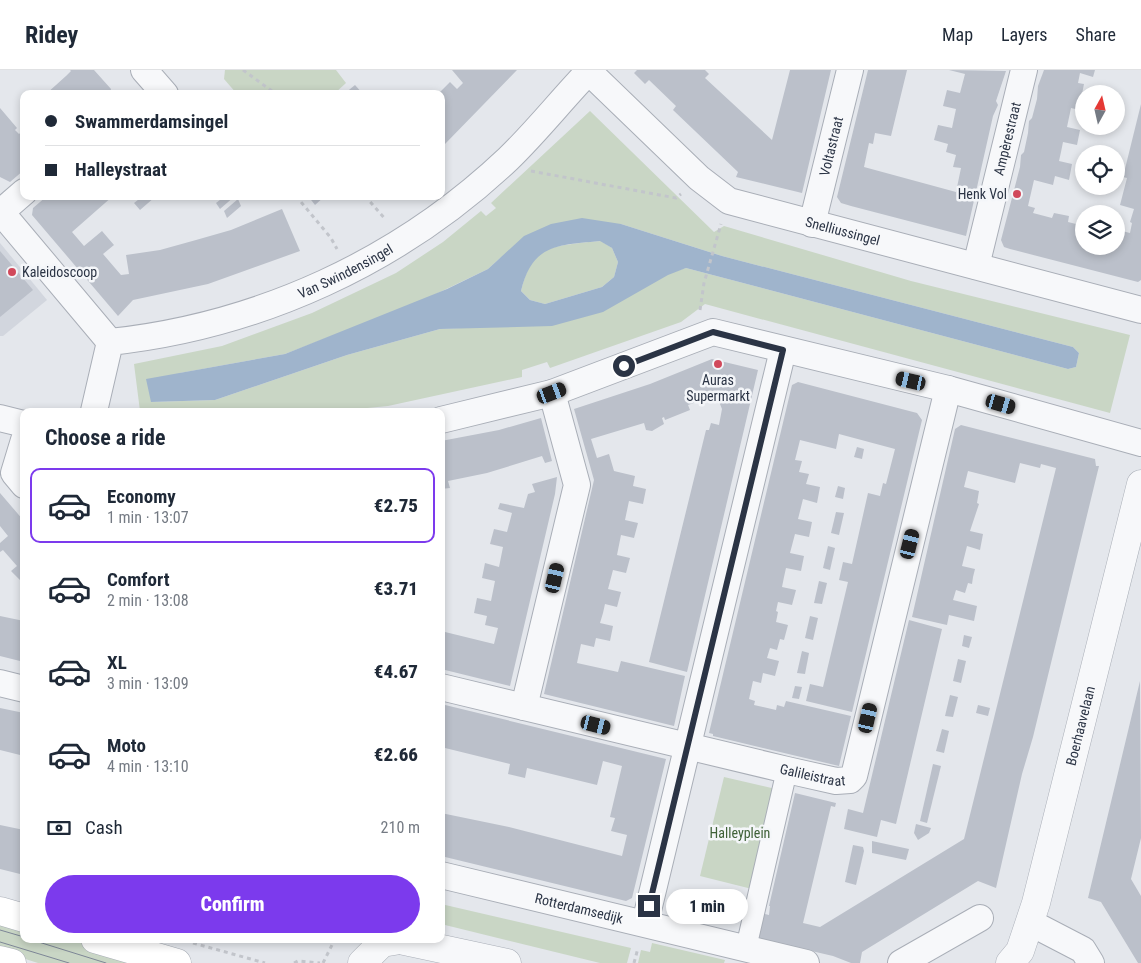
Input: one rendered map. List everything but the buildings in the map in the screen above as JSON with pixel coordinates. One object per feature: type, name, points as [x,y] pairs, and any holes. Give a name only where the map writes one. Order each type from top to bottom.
[{"type":"main road","points":[[0,911],[20,917]]},
{"type":"main road","points":[[122,943],[183,952]]},
{"type":"main road","points":[[0,960],[12,963]]},
{"type":"street","name":"Snelliussingel","points":[[589,70],[699,178],[729,201],[1141,310]]},
{"type":"street","name":"Van Swindensingel","points":[[110,342],[159,337],[207,326],[350,272],[405,242],[460,200],[508,159],[589,70]]},
{"type":"street","name":"Voltastraat","points":[[812,224],[850,70]]},
{"type":"street","name":"Ampèrestraat","points":[[976,266],[1024,70]]},
{"type":"street","points":[[20,195],[0,211],[110,342],[95,408]]},
{"type":"street","points":[[445,419],[552,393],[713,332],[948,389],[1141,443]]},
{"type":"street","points":[[645,923],[783,350]]},
{"type":"street","name":"Galileistraat","points":[[445,688],[787,770],[843,782],[850,780],[854,776],[948,389]]},
{"type":"street","points":[[524,707],[577,485],[552,393]]},
{"type":"street","points":[[0,418],[20,423]]},
{"type":"street","points":[[20,453],[14,473],[20,480]]},
{"type":"street","name":"Boerhaavelaan","points":[[1010,963],[1020,951],[1031,923],[1141,484]]},
{"type":"street","points":[[0,683],[20,688]]},
{"type":"street","points":[[746,948],[787,770]]},
{"type":"street","name":"Rotterdamsedijk","points":[[445,876],[806,963]]},
{"type":"street","points":[[901,963],[980,918]]},
{"type":"street","points":[[1031,923],[1083,950],[1091,963]]},
{"type":"street","points":[[362,963],[382,943]]},
{"type":"street","points":[[414,943],[507,963]]},
{"type":"path","points":[[243,70],[270,90]]},
{"type":"path","points":[[508,159],[536,173],[676,198],[699,178]]},
{"type":"path","points":[[299,200],[331,238],[350,272]]},
{"type":"path","points":[[704,283],[715,246]]},
{"type":"path","points":[[294,963],[298,961],[321,963],[333,943]]},
{"type":"path","points":[[183,952],[265,963]]},
{"type":"path","points":[[634,963],[637,953]]},
{"type":"shaded area","name":"Kaleidoscoop","points":[[0,243],[47,300],[3,336],[0,336]]},
{"type":"green space","points":[[225,70],[336,70],[346,83],[338,90],[234,90],[224,79]]},
{"type":"green space","points":[[590,111],[714,232],[724,226],[911,281],[1130,335],[1110,413],[705,304],[681,322],[550,368],[547,362],[522,370],[522,377],[388,406],[367,408],[140,408],[134,364],[222,346],[312,313],[396,273],[443,242],[481,211],[486,216],[496,208],[491,203]],"holes":[[[621,224],[722,256],[1073,347],[1079,353],[1076,367],[1068,369],[686,268],[484,327],[440,329],[347,355],[215,400],[151,402],[180,373],[285,354],[415,304],[488,269],[500,258]]]},
{"type":"green space","points":[[601,241],[612,248],[618,262],[614,277],[602,287],[545,304],[530,300],[521,291],[530,266],[540,253],[560,246]]},
{"type":"green space","name":"Halleyplein","points":[[724,777],[780,790],[756,890],[700,876]]},
{"type":"green space","points":[[445,905],[631,948],[627,963],[600,963],[445,925]]},
{"type":"green space","points":[[0,918],[20,923],[20,943],[87,943],[144,960],[143,963],[38,963],[0,951]]},
{"type":"green space","points":[[652,943],[725,960],[724,963],[638,963],[641,950],[650,952]]},
{"type":"water","points":[[582,218],[621,224],[722,256],[1073,347],[1079,353],[1076,367],[1068,369],[686,268],[668,275],[603,312],[552,326],[440,329],[347,355],[215,400],[151,402],[146,379],[285,354],[447,289],[488,269],[524,236],[551,224]],"holes":[[[600,241],[612,248],[618,262],[614,277],[602,287],[545,304],[530,300],[521,291],[532,264],[549,250],[559,246]]]},
{"type":"tram line","points":[[0,930],[20,936]]},
{"type":"tram line","points":[[0,942],[69,963]]},
{"type":"tram line","points":[[42,943],[106,963]]},
{"type":"place","name":"Henk Vol","points":[[1017,194]]},
{"type":"place","name":"Kaleidoscoop","points":[[12,272]]},
{"type":"place","name":"Auras Supermarkt","points":[[718,364]]},
{"type":"route","points":[[624,366],[713,332],[783,350],[649,906]]}]
